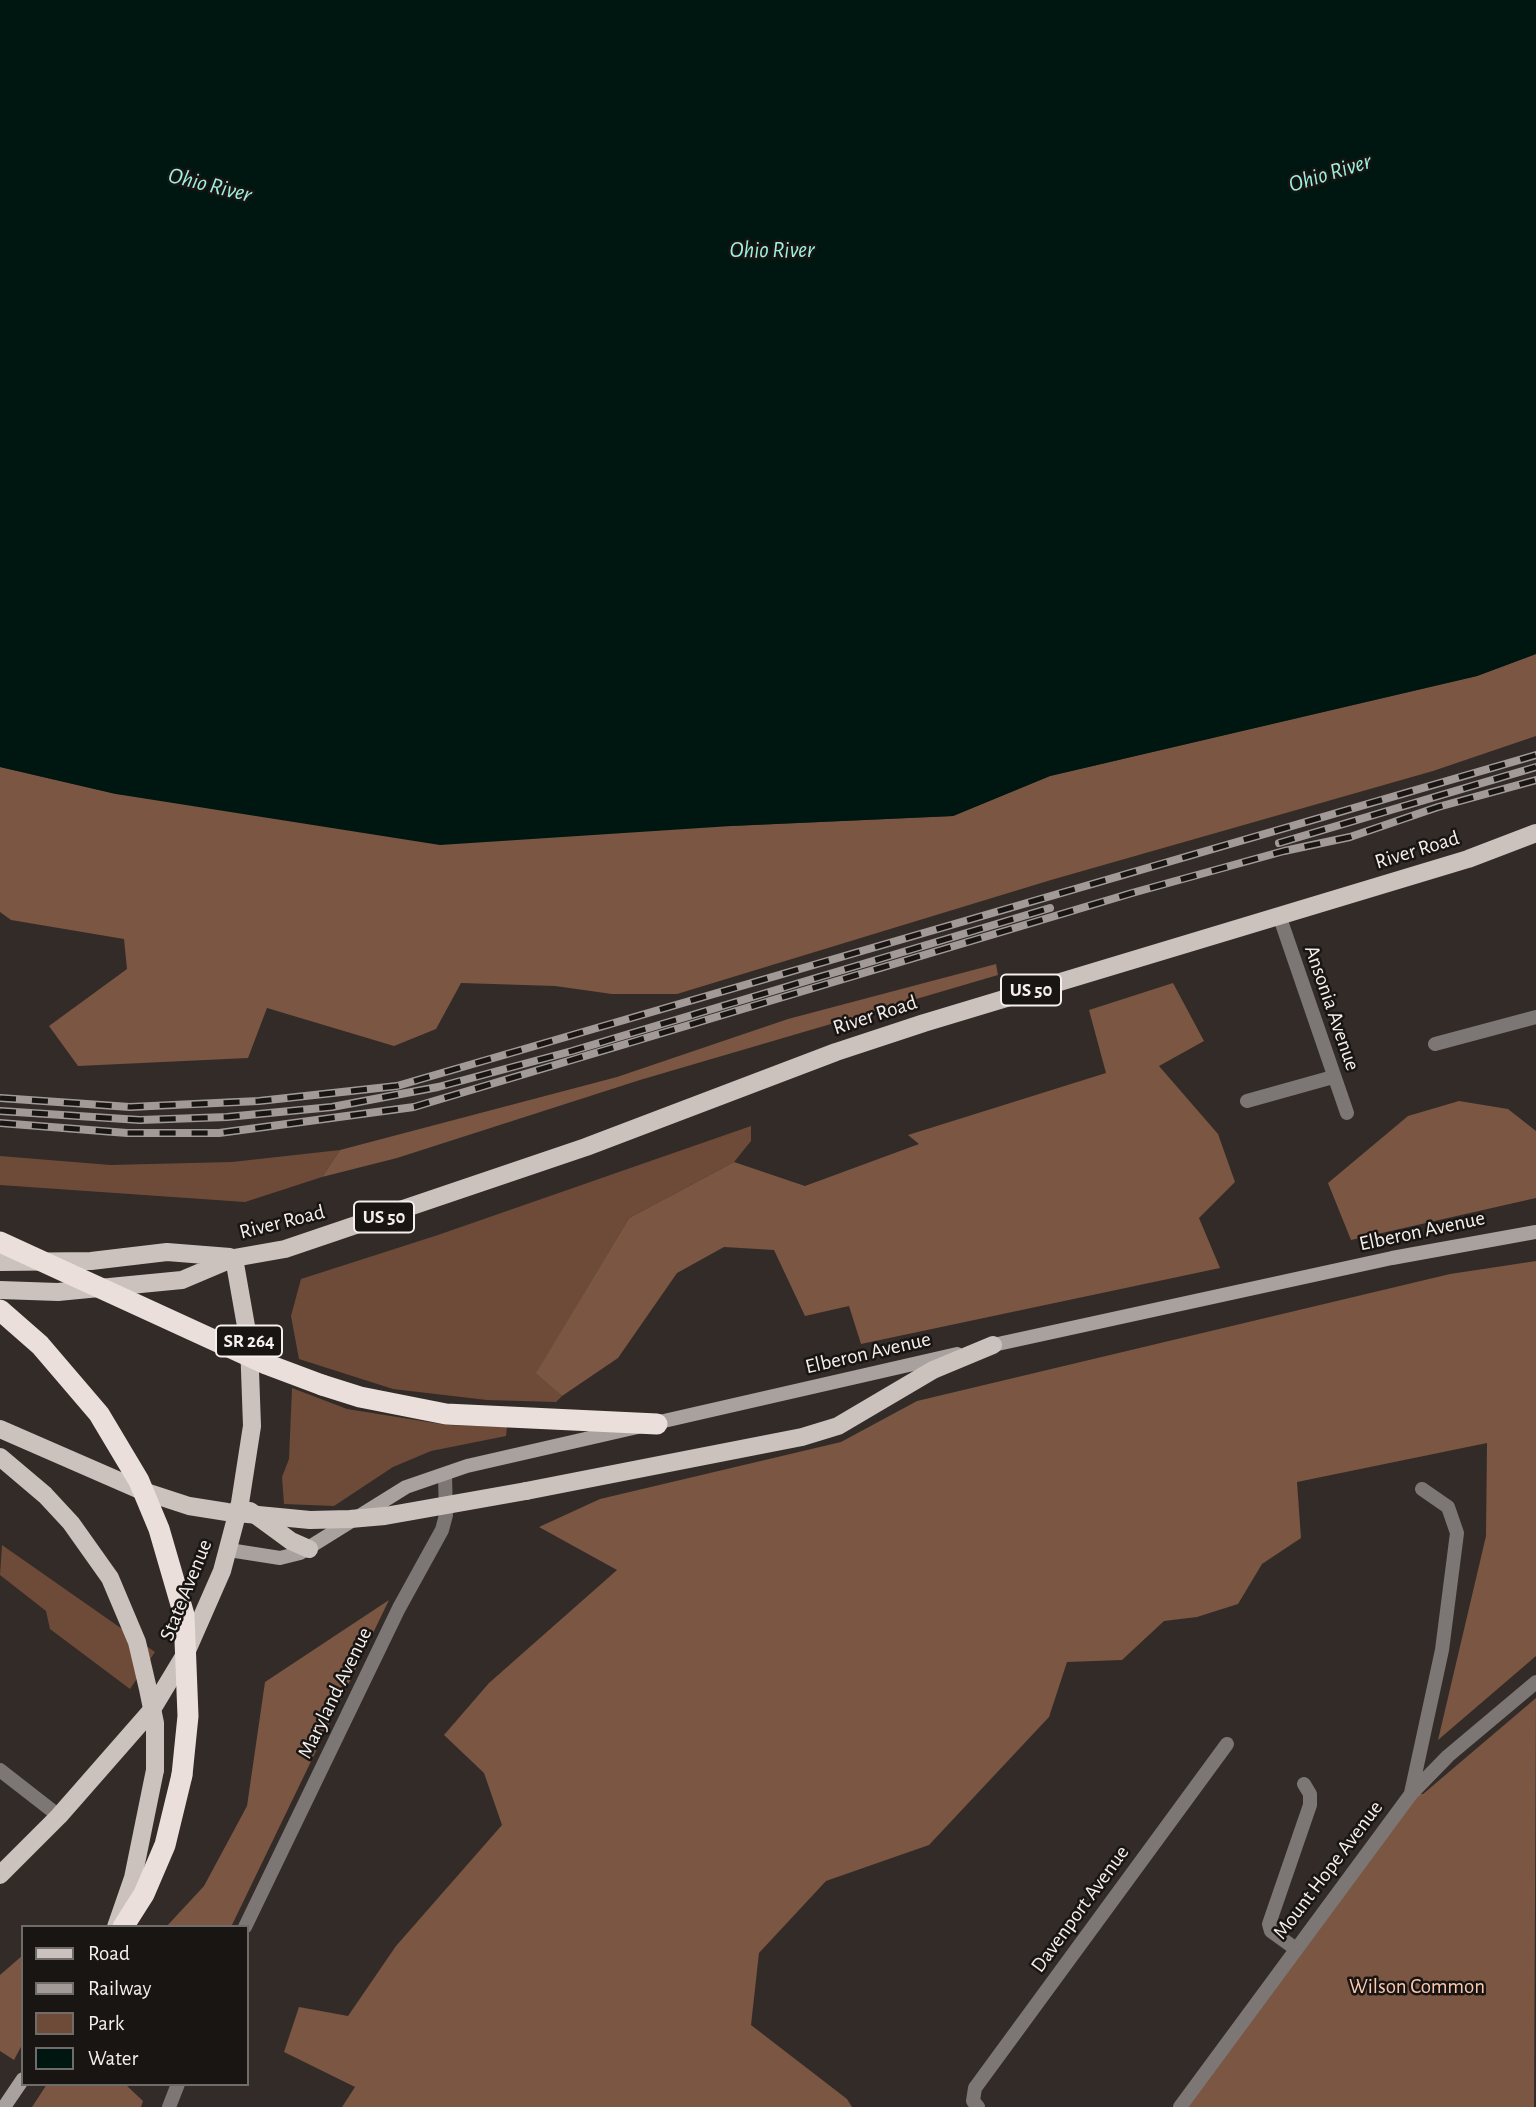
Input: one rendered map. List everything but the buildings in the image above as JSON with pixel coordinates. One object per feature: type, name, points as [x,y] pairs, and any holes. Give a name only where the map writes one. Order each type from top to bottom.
[{"type":"highway","points":[[0,1242],[254,1359],[359,1397],[446,1414],[657,1424]]},
{"type":"highway","points":[[0,1310],[40,1345],[99,1414],[139,1481],[159,1529],[184,1615],[188,1716],[182,1775],[165,1845],[144,1894],[123,1925]]},
{"type":"main road","name":"River Road","points":[[0,1290],[58,1292],[182,1280],[234,1258],[285,1249],[586,1147],[836,1052],[1468,859],[1536,833]]},
{"type":"main road","name":"River Road","points":[[0,1262],[91,1261],[167,1252],[234,1258]]},
{"type":"main road","name":"State Avenue","points":[[0,1875],[60,1816],[151,1710],[186,1653],[229,1550],[248,1464],[253,1400],[249,1343],[234,1258]]},
{"type":"main road","points":[[0,1429],[140,1490],[189,1506],[310,1520],[350,1519],[385,1516],[526,1491],[802,1437],[838,1426],[933,1370],[993,1345]]},
{"type":"main road","points":[[0,1457],[45,1495],[72,1523],[110,1578],[137,1642],[155,1723],[155,1770],[133,1878],[117,1925]]},
{"type":"main road","points":[[240,1503],[291,1541],[309,1549]]},
{"type":"street","name":"Ansonia Avenue","points":[[1279,915],[1347,1113]]},
{"type":"street","points":[[1435,1044],[1536,1017]]},
{"type":"street","points":[[1247,1101],[1333,1077]]},
{"type":"street","name":"Elberon Avenue","points":[[229,1550],[280,1558],[309,1549],[386,1497],[406,1487],[467,1466],[993,1345],[1392,1258],[1521,1232],[1536,1232]]},
{"type":"street","name":"Maryland Avenue","points":[[245,1925],[399,1608],[442,1530],[446,1515],[445,1475]]},
{"type":"street","points":[[1411,1794],[1438,1674],[1457,1533],[1448,1507],[1422,1489]]},
{"type":"street","name":"Mount Hope Avenue","points":[[1180,2107],[1411,1794],[1448,1756],[1536,1682]]},
{"type":"street","name":"Davenport Avenue","points":[[975,2104],[975,2088],[1227,1744]]},
{"type":"street","points":[[0,1770],[60,1816]]},
{"type":"street","points":[[1296,1950],[1271,1931],[1269,1924],[1310,1805],[1310,1794],[1304,1784]]},
{"type":"street","points":[[5,2107],[21,2082]]},
{"type":"street","points":[[169,2107],[177,2086]]},
{"type":"green space","points":[[1536,654],[1536,736],[1433,771],[1051,880],[677,994],[612,994],[555,986],[461,983],[436,1029],[394,1046],[267,1008],[248,1058],[78,1066],[49,1026],[127,969],[124,939],[11,920],[0,912],[0,767],[116,794],[731,826],[953,816],[1050,776],[1477,676]]},
{"type":"green space","points":[[996,964],[998,975],[640,1080],[397,1158],[322,1177],[340,1150],[617,1077],[788,1019]]},
{"type":"green space","points":[[1173,983],[1204,1041],[1159,1066],[1218,1134],[1235,1182],[1199,1218],[1220,1268],[861,1344],[849,1306],[805,1316],[774,1250],[724,1247],[677,1273],[618,1358],[562,1396],[536,1373],[629,1218],[734,1162],[805,1186],[919,1144],[908,1135],[1106,1073],[1089,1010]]},
{"type":"green space","points":[[1459,1101],[1508,1109],[1536,1131],[1536,1198],[1351,1240],[1328,1183],[1408,1116]]},
{"type":"green space","points":[[751,1126],[751,1141],[734,1162],[629,1218],[537,1372],[562,1396],[556,1402],[487,1400],[393,1389],[299,1359],[291,1316],[301,1279],[438,1235]]},
{"type":"green space","points":[[340,1150],[322,1177],[245,1202],[0,1185],[0,1156],[110,1165],[232,1162]]},
{"type":"green space","points":[[1536,1261],[1536,1656],[1438,1740],[1486,1536],[1487,1443],[1297,1482],[1301,1538],[1262,1564],[1238,1604],[1197,1617],[1164,1621],[1122,1660],[1067,1662],[1049,1717],[929,1845],[826,1881],[759,1953],[751,2025],[847,2099],[852,2107],[342,2107],[355,2087],[284,2052],[299,2007],[348,2016],[396,1946],[502,1825],[484,1773],[444,1735],[489,1683],[617,1570],[539,1527],[600,1499],[841,1442],[917,1401],[1450,1274]]},
{"type":"green space","points":[[292,1388],[347,1409],[447,1425],[507,1427],[506,1436],[431,1451],[393,1467],[334,1506],[284,1504],[282,1477],[289,1459]]},
{"type":"green space","points":[[2,1545],[155,1652],[130,1689],[50,1629],[46,1611],[0,1575]]},
{"type":"green space","points":[[389,1600],[232,1925],[168,1925],[204,1886],[247,1806],[265,1682]]},
{"type":"green space","name":"Wilson Common","points":[[1536,1698],[1534,2107],[1180,2107],[1411,1794],[1423,1794]]},
{"type":"green space","points":[[21,1957],[21,2047],[14,2060],[0,2051],[0,1975]]},
{"type":"green space","points":[[46,2086],[127,2086],[143,2101],[141,2107],[32,2107]]},
{"type":"water","name":"Ohio River","points":[[0,0],[1536,0],[1536,654],[1477,676],[1050,776],[953,816],[731,826],[440,845],[116,794],[0,767]]},
{"type":"railway","points":[[0,1098],[130,1107],[259,1101],[397,1086],[1536,755]]},
{"type":"railway","points":[[1279,843],[1536,767]]},
{"type":"railway","points":[[0,1123],[127,1133],[219,1133],[414,1107],[1132,893],[1284,851],[1350,837],[1438,807],[1536,780]]},
{"type":"railway","points":[[0,1111],[140,1120],[227,1117],[332,1107],[438,1087],[572,1051],[1050,908]]}]
